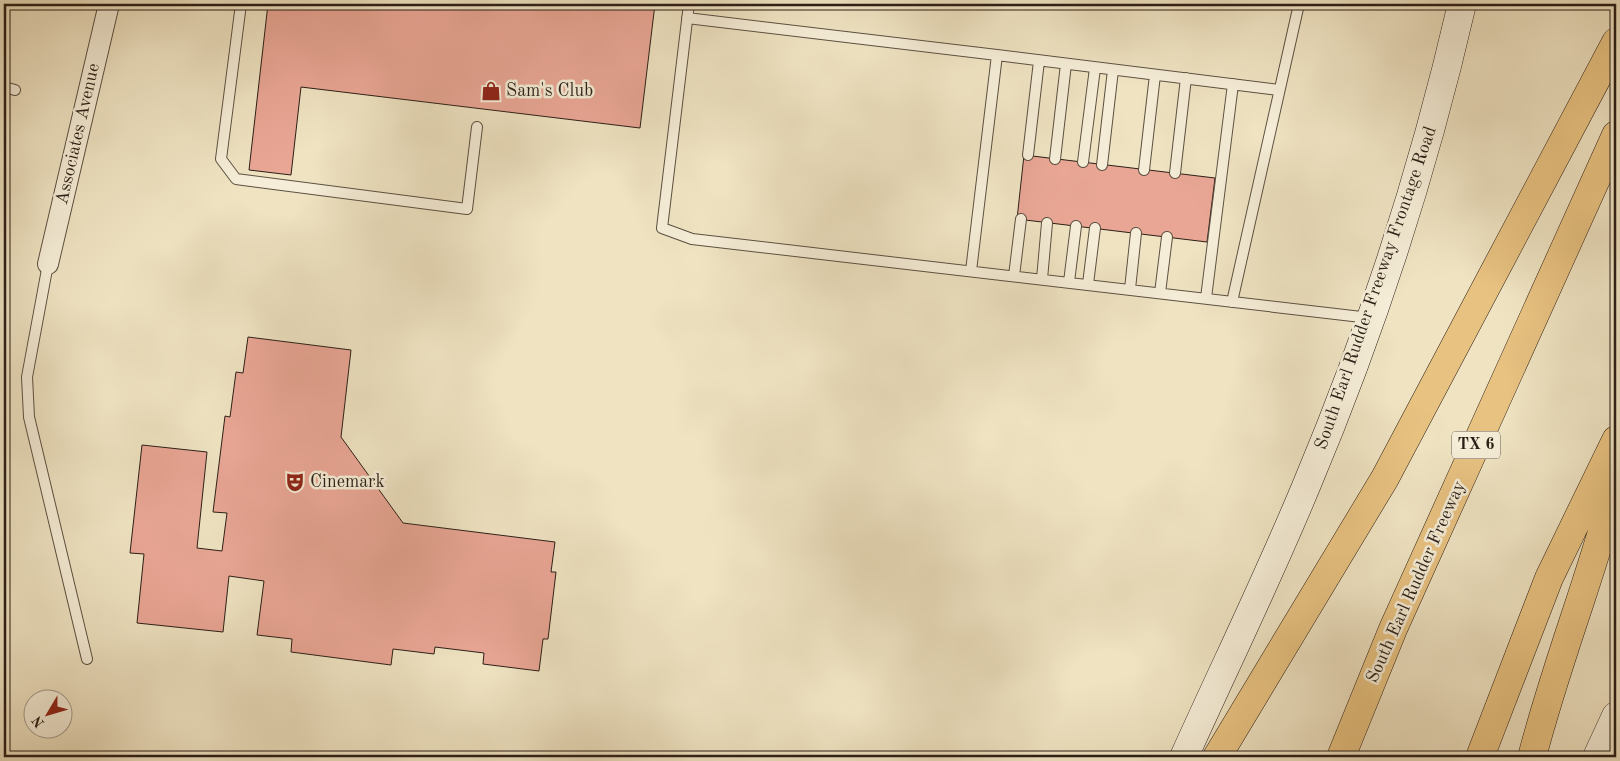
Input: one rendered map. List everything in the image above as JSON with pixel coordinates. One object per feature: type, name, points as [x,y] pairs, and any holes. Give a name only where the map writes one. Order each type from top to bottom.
[{"type":"highway","points":[[1217,757],[1385,478],[1616,42]]},
{"type":"highway","name":"South Earl Rudder Freeway","points":[[1341,757],[1393,629],[1616,135]]},
{"type":"highway","points":[[1480,757],[1549,578],[1616,440]]},
{"type":"highway","points":[[1532,757],[1545,708],[1607,520],[1616,483]]},
{"type":"main road","name":"South Earl Rudder Freeway Frontage Road","points":[[1184,757],[1307,485],[1346,388],[1413,190],[1446,75],[1462,4]]},
{"type":"main road","points":[[1597,757],[1616,716]]},
{"type":"street","name":"Associates Avenue","points":[[48,264],[108,4]]},
{"type":"lane","points":[[241,4],[221,159],[236,179],[467,210],[477,127]]},
{"type":"lane","points":[[689,4],[662,228],[692,239],[1370,318]]},
{"type":"lane","points":[[1232,302],[1299,4]]},
{"type":"lane","points":[[687,18],[1280,90]]},
{"type":"lane","points":[[971,271],[997,55]]},
{"type":"lane","points":[[1028,156],[1039,61]]},
{"type":"lane","points":[[1054,159],[1066,64]]},
{"type":"lane","points":[[1083,162],[1095,68]]},
{"type":"lane","points":[[1102,165],[1113,70]]},
{"type":"lane","points":[[1144,170],[1155,74]]},
{"type":"lane","points":[[1175,173],[1186,78]]},
{"type":"lane","points":[[1206,298],[1233,84]]},
{"type":"lane","points":[[4,86],[15,90]]},
{"type":"lane","points":[[1014,276],[1020,219]]},
{"type":"lane","points":[[1042,279],[1047,223]]},
{"type":"lane","points":[[1069,282],[1076,226]]},
{"type":"lane","points":[[1088,284],[1095,228]]},
{"type":"lane","points":[[1130,289],[1136,233]]},
{"type":"lane","points":[[1160,293],[1167,237]]},
{"type":"lane","points":[[48,264],[28,378],[29,417],[87,659]]},
{"type":"building","name":"Sam's Club","points":[[268,4],[655,4],[640,128],[301,87],[291,175],[249,170]]},
{"type":"building","points":[[1024,155],[1215,178],[1207,242],[1017,219]]},
{"type":"building","name":"Cinemark","points":[[248,337],[351,350],[341,437],[403,523],[555,542],[551,572],[556,572],[548,639],[543,639],[539,671],[483,664],[484,653],[435,647],[434,654],[393,649],[391,665],[291,652],[292,639],[257,635],[264,581],[229,576],[223,632],[137,623],[144,554],[130,553],[142,445],[207,452],[197,548],[222,551],[227,513],[213,512],[225,416],[230,417],[236,372],[243,373]]},
{"type":"place","name":"Sam's Club","points":[[491,91]]},
{"type":"place","name":"Cinemark","points":[[295,482]]}]
